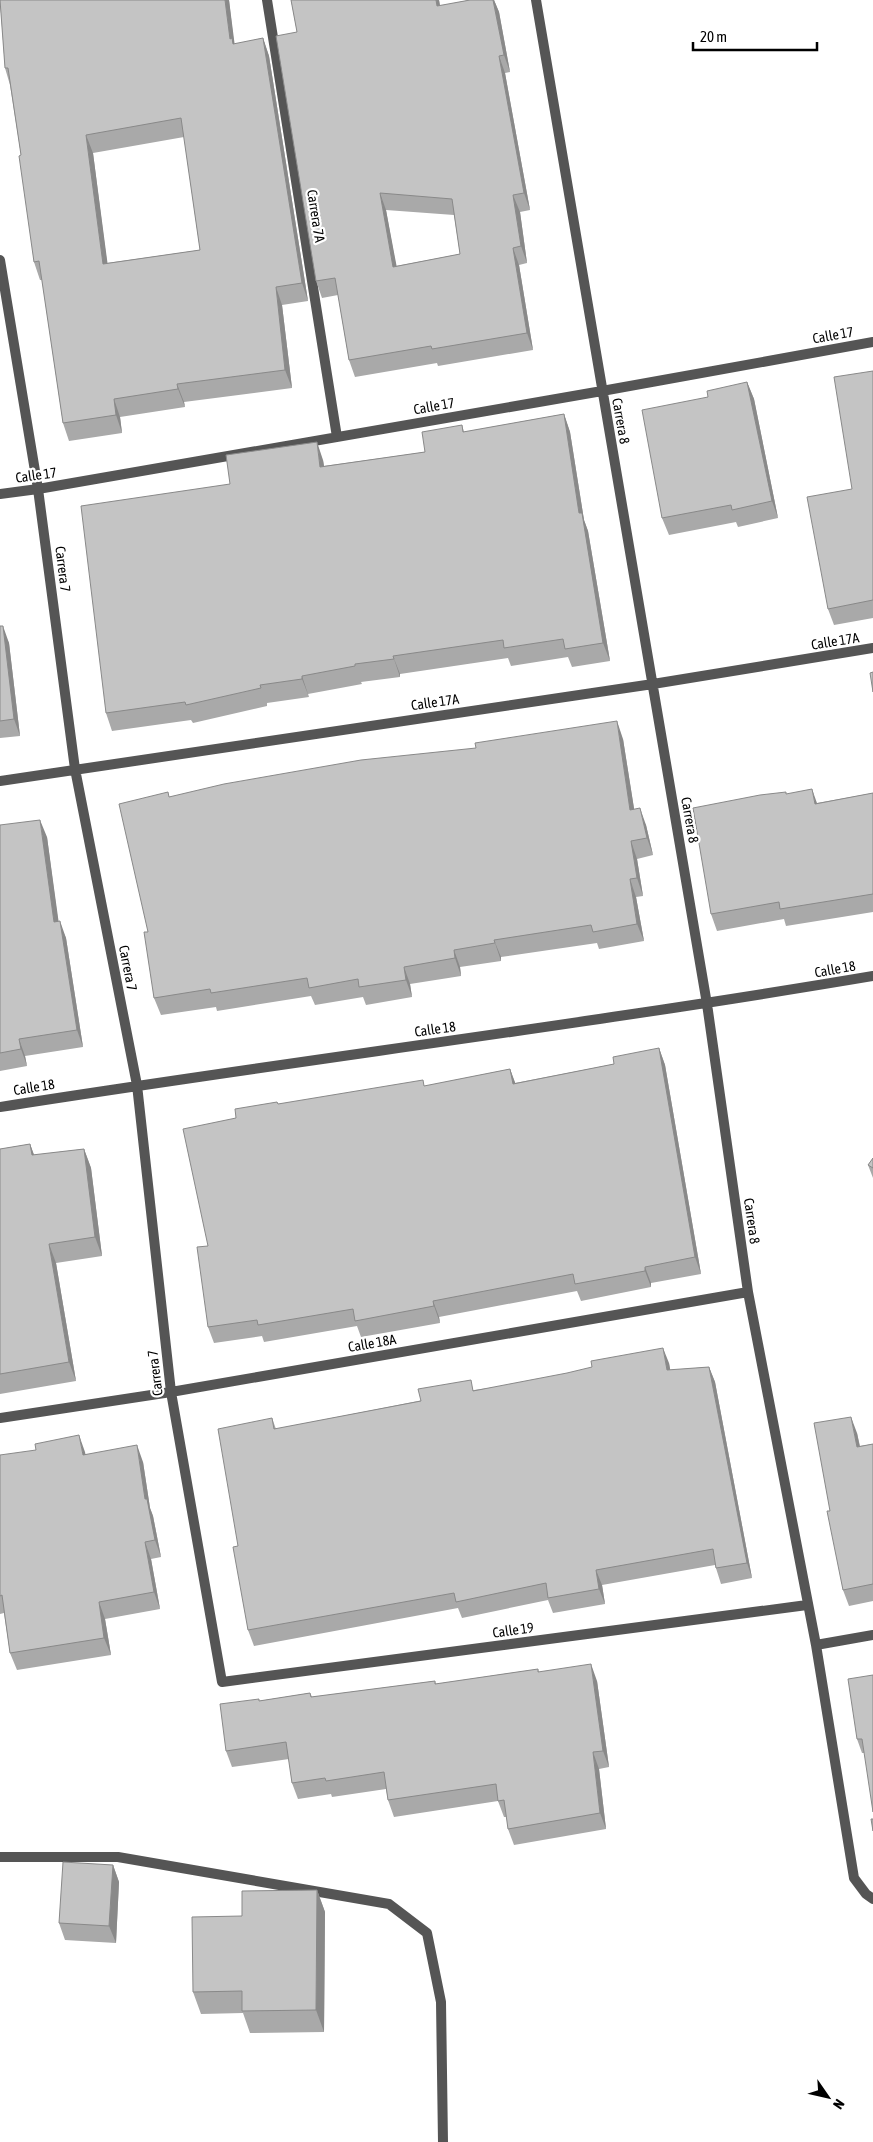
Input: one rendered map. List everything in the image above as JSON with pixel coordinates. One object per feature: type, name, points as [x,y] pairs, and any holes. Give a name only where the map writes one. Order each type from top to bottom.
[{"type":"street","name":"Carrera 7A","points":[[268,0],[337,437]]},
{"type":"street","name":"Carrera 8","points":[[536,0],[708,1004],[748,1292],[816,1645],[854,1878],[866,1894],[873,1899]]},
{"type":"street","name":"Carrera 7","points":[[0,260],[38,489],[75,769],[138,1085],[171,1392],[222,1682]]},
{"type":"street","name":"Calle 17","points":[[0,494],[602,391],[873,342]]},
{"type":"street","name":"Calle 17A","points":[[0,782],[75,769],[652,684],[873,648]]},
{"type":"street","name":"Calle 18","points":[[0,1107],[138,1085],[708,1004],[873,976]]},
{"type":"street","name":"Calle 18A","points":[[0,1418],[171,1392],[748,1292]]},
{"type":"street","name":"Calle 19","points":[[222,1682],[807,1604]]},
{"type":"street","points":[[816,1645],[873,1635]]},
{"type":"street","points":[[0,1857],[118,1857],[389,1904],[427,1932],[441,2002],[443,2142]]},
{"type":"building","points":[[0,0],[225,0],[230,39],[232,38],[233,44],[263,38],[302,283],[276,287],[285,370],[177,384],[178,389],[114,399],[116,415],[63,423],[39,261],[34,262],[8,68],[5,68]],"holes":[[[181,118],[200,250],[103,264],[86,135]]]},
{"type":"building","points":[[291,0],[436,0],[437,6],[470,0],[493,0],[504,55],[499,56],[524,193],[513,195],[521,246],[513,248],[527,333],[432,349],[431,346],[349,360],[335,278],[316,281],[276,36],[297,32]],"holes":[[[380,193],[452,199],[460,254],[393,267]]]},
{"type":"building","points":[[873,371],[873,600],[828,609],[807,497],[852,489],[834,377]]},
{"type":"building","points":[[747,382],[772,501],[732,510],[731,505],[662,518],[642,410],[708,397],[707,391]]},
{"type":"building","points":[[564,414],[579,513],[582,513],[603,643],[565,649],[563,639],[504,648],[503,640],[393,656],[394,659],[355,664],[355,666],[302,676],[302,679],[260,685],[261,688],[186,705],[185,702],[106,713],[81,506],[230,484],[226,455],[317,442],[320,467],[425,452],[422,432],[462,425],[463,432]]},
{"type":"building","points":[[0,626],[3,626],[14,719],[0,721]]},
{"type":"building","points":[[873,672],[873,692],[870,673]]},
{"type":"building","points":[[617,721],[630,810],[640,808],[647,838],[631,841],[637,878],[630,879],[637,924],[593,932],[591,925],[494,940],[495,943],[454,950],[455,958],[404,967],[406,980],[359,987],[358,979],[309,988],[307,978],[211,993],[210,989],[154,998],[144,932],[148,932],[119,804],[168,792],[169,797],[224,784],[361,760],[476,748],[475,743]]},
{"type":"building","points":[[812,789],[815,804],[873,793],[873,894],[780,909],[779,902],[711,914],[693,808],[760,795],[786,792],[786,794]]},
{"type":"building","points":[[40,820],[54,922],[60,921],[77,1030],[19,1039],[21,1049],[0,1053],[0,825]]},
{"type":"building","points":[[659,1048],[695,1257],[645,1267],[645,1271],[575,1284],[573,1274],[433,1301],[434,1306],[355,1321],[353,1309],[258,1325],[257,1320],[208,1327],[197,1247],[208,1246],[183,1129],[236,1118],[235,1109],[277,1102],[278,1104],[423,1080],[424,1086],[510,1069],[513,1084],[614,1064],[613,1057]]},
{"type":"building","points":[[30,1144],[32,1155],[84,1149],[95,1237],[49,1244],[69,1362],[0,1374],[0,1149]]},
{"type":"building","points":[[873,1158],[873,1168],[868,1165]]},
{"type":"building","points":[[663,1348],[667,1370],[709,1367],[747,1563],[716,1568],[713,1549],[596,1570],[599,1589],[548,1598],[546,1583],[456,1602],[454,1593],[248,1630],[233,1547],[238,1546],[218,1429],[272,1418],[274,1429],[421,1401],[418,1389],[471,1380],[473,1391],[592,1367],[591,1361]]},
{"type":"building","points":[[851,1417],[857,1447],[873,1444],[873,1584],[843,1590],[827,1511],[830,1511],[814,1423]]},
{"type":"building","points":[[79,1435],[83,1455],[137,1445],[145,1499],[147,1499],[155,1540],[145,1542],[154,1592],[99,1602],[104,1638],[10,1653],[2,1595],[0,1596],[0,1455],[36,1450],[35,1444]]},
{"type":"building","points":[[591,1664],[603,1751],[593,1752],[600,1813],[508,1829],[504,1800],[498,1801],[496,1784],[388,1800],[384,1772],[326,1781],[325,1778],[292,1783],[286,1742],[226,1751],[220,1704],[259,1699],[259,1701],[310,1693],[311,1697],[435,1681],[435,1684],[538,1669],[538,1672]]},
{"type":"building","points":[[873,1675],[873,1812],[862,1739],[857,1739],[848,1679]]},
{"type":"building","points":[[63,1862],[113,1865],[109,1926],[59,1923]]},
{"type":"building","points":[[317,1890],[316,2010],[242,2011],[242,1991],[193,1992],[192,1917],[242,1916],[242,1891]]}]
